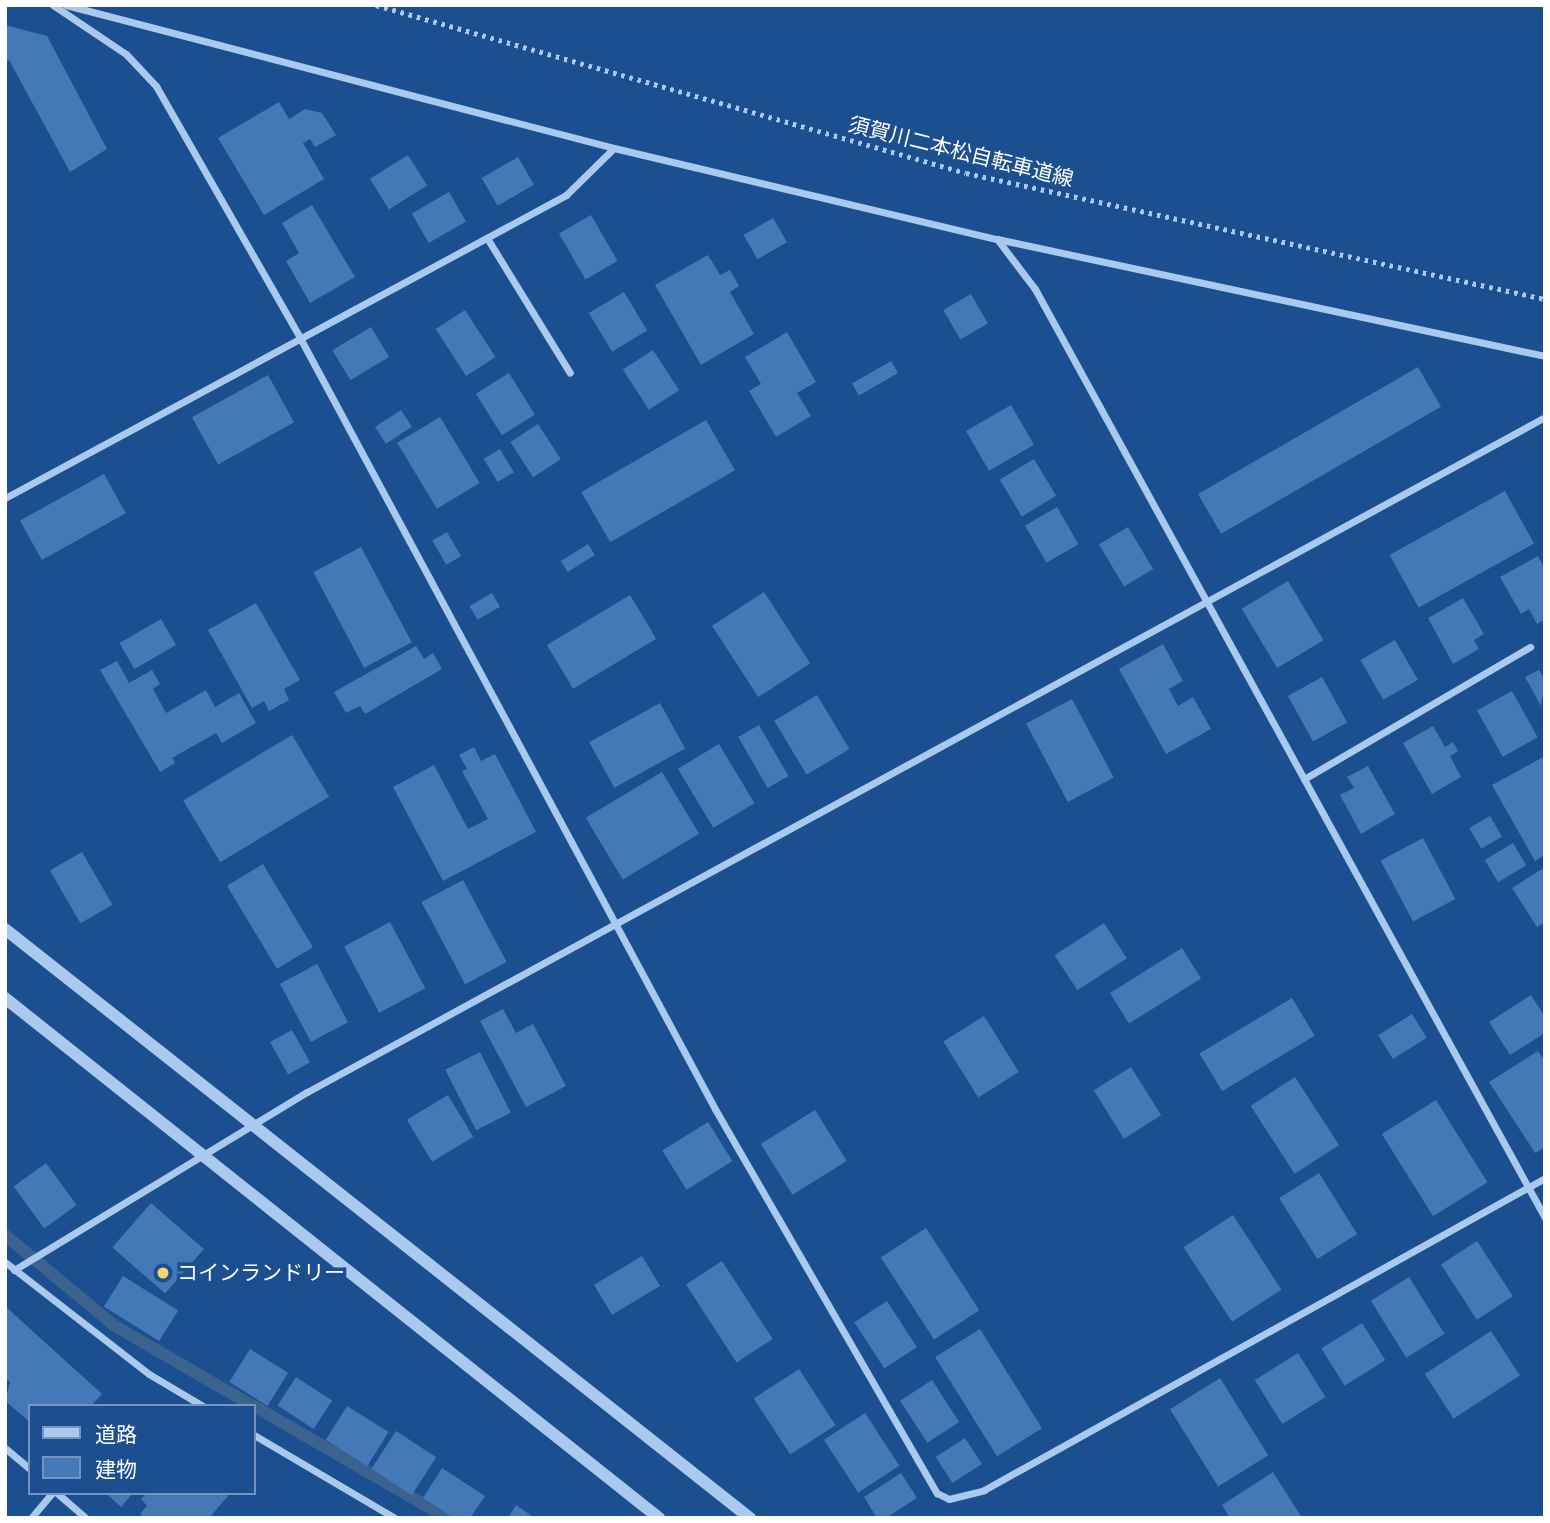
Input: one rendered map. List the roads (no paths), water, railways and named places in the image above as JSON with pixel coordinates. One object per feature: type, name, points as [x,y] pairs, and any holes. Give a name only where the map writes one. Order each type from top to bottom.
[{"type":"street","points":[[53,5],[126,54],[156,86],[299,336],[615,927],[937,1493],[949,1499],[984,1490],[1545,1178]]},
{"type":"street","points":[[66,5],[614,148],[997,239],[1545,356]]},
{"type":"street","points":[[5,498],[299,336],[566,195],[614,148]]},
{"type":"street","points":[[487,238],[570,373]]},
{"type":"street","points":[[997,239],[1035,289],[1545,1218]]},
{"type":"street","points":[[15,1270],[251,1126],[1207,599],[1545,417]]},
{"type":"street","points":[[1304,779],[1530,647]]},
{"type":"street","points":[[5,929],[750,1518]]},
{"type":"street","points":[[5,998],[659,1518]]},
{"type":"street","points":[[5,1262],[149,1374],[200,1404]]},
{"type":"street","points":[[256,1436],[395,1518]]},
{"type":"street","points":[[5,1448],[28,1467]]},
{"type":"street","points":[[31,1518],[50,1495]]},
{"type":"street","points":[[59,1495],[86,1518]]},
{"type":"waterway","points":[[5,1235],[115,1326],[250,1404]]},
{"type":"waterway","points":[[256,1407],[447,1518]]},
{"type":"place","name":"コインランドリー","points":[[163,1273]]}]
